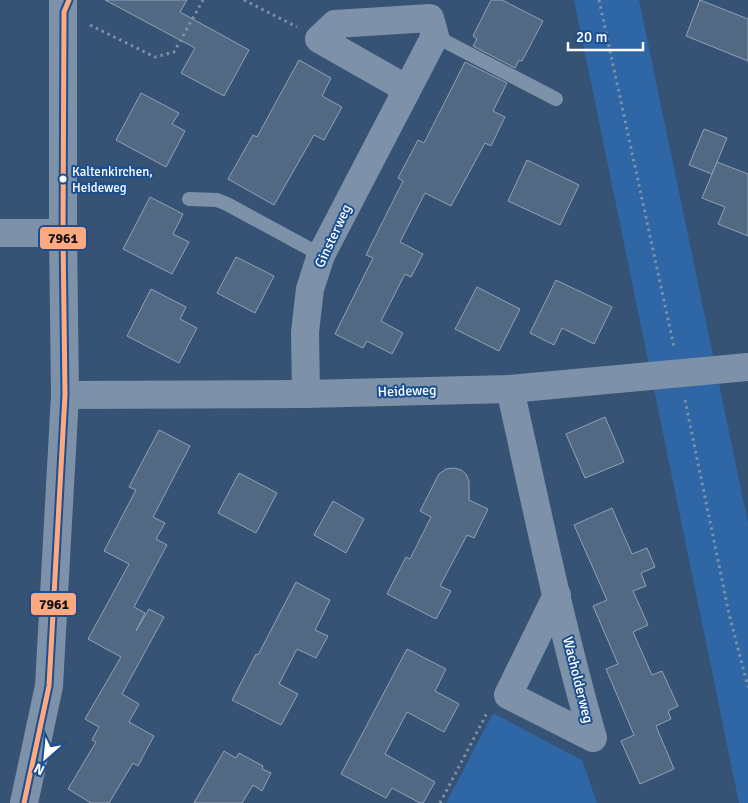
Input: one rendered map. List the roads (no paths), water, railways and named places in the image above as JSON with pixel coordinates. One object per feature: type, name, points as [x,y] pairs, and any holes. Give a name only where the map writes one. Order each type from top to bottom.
[{"type":"street","points":[[24,803],[49,686],[65,395],[63,233],[65,4]]},
{"type":"street","points":[[407,89],[320,39],[336,24],[430,18],[435,36]]},
{"type":"street","name":"Ginsterweg","points":[[306,394],[305,332],[310,289],[322,255],[435,36]]},
{"type":"street","points":[[0,233],[63,233]]},
{"type":"street","name":"Heideweg","points":[[65,395],[306,394],[510,388],[748,367]]},
{"type":"street","name":"Wacholderweg","points":[[510,388],[557,596],[593,738],[508,695],[557,596]]},
{"type":"lane","points":[[435,36],[556,99]]},
{"type":"lane","points":[[189,200],[217,200],[322,255]]},
{"type":"place","name":"Kaltenkirchen, Heideweg","points":[[63,179]]}]
